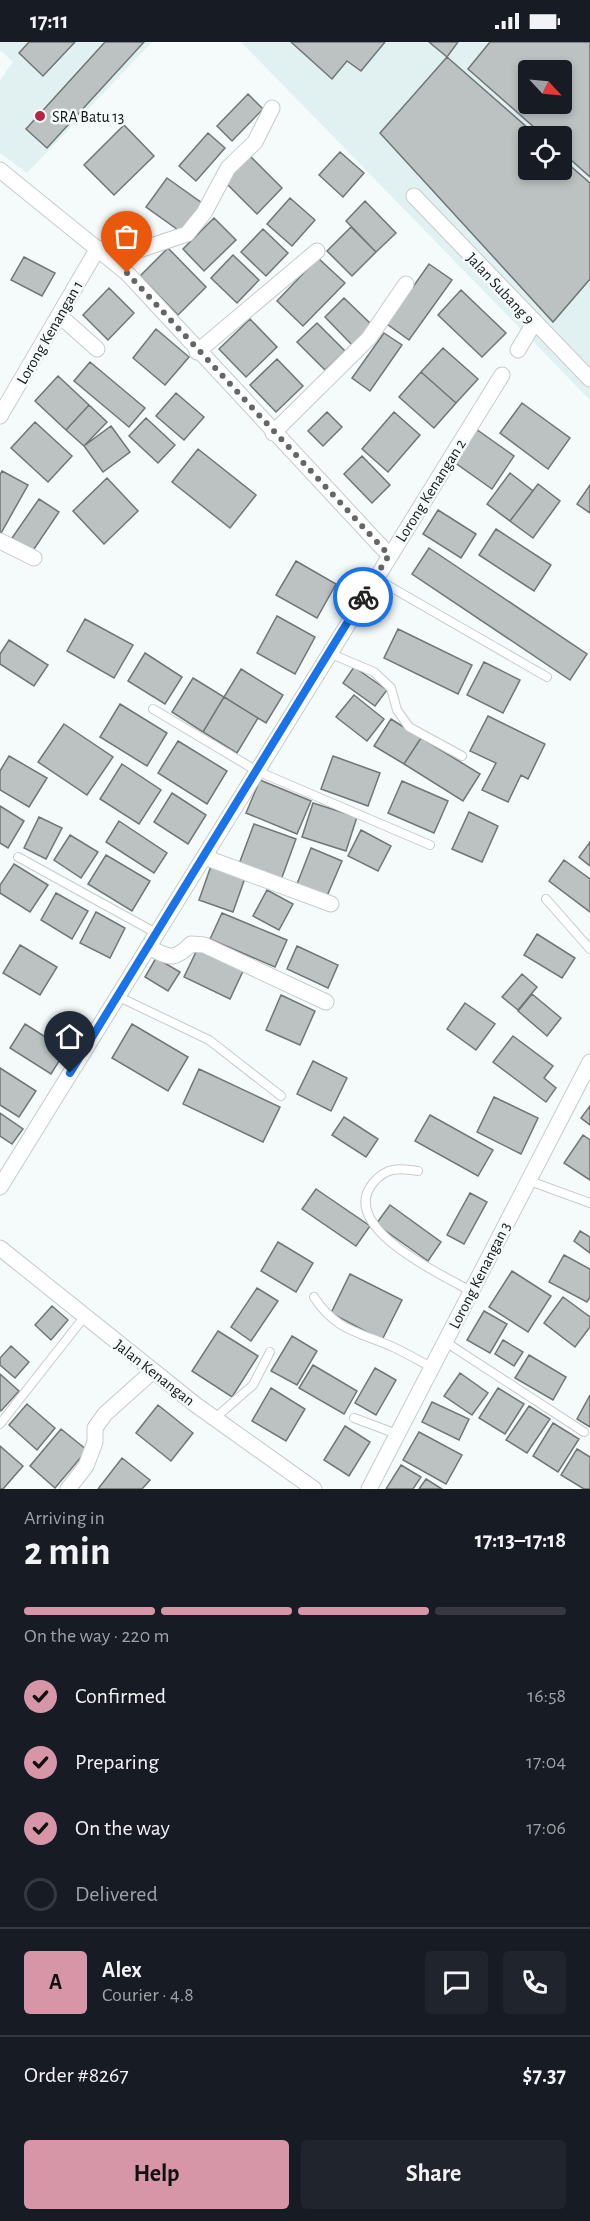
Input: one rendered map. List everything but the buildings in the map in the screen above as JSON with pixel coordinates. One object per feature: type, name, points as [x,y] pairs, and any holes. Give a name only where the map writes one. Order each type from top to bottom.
[{"type":"street","points":[[117,264],[136,251],[187,234],[204,213],[228,168],[255,142],[272,108]]},
{"type":"street","points":[[0,170],[117,264],[389,555]]},
{"type":"street","name":"Jalan Subang 9","points":[[414,196],[590,379]]},
{"type":"street","name":"Lorong Kenangan 1","points":[[0,416],[98,248]]},
{"type":"street","points":[[197,352],[317,251]]},
{"type":"street","points":[[273,433],[369,338],[406,284]]},
{"type":"street","points":[[59,315],[97,349]]},
{"type":"street","points":[[518,350],[534,323]]},
{"type":"street","name":"Lorong Kenangan 2","points":[[0,1187],[502,375]]},
{"type":"street","points":[[0,541],[34,558]]},
{"type":"street","points":[[204,857],[331,904]]},
{"type":"street","points":[[148,947],[170,957],[181,954],[191,944],[204,945],[326,1002]]},
{"type":"street","name":"Lorong Kenangan 3","points":[[369,1489],[590,1062]]},
{"type":"street","name":"Jalan Kenangan","points":[[0,1248],[153,1371],[314,1489]]},
{"type":"street","points":[[68,1489],[92,1454],[95,1428],[105,1414],[153,1371]]},
{"type":"lane","points":[[375,578],[547,677]]},
{"type":"lane","points":[[329,653],[374,672],[391,687],[396,710],[409,727],[462,756]]},
{"type":"lane","points":[[153,709],[257,771],[430,845]]},
{"type":"lane","points":[[18,857],[156,933]]},
{"type":"lane","points":[[546,899],[590,949]]},
{"type":"lane","points":[[117,996],[209,1040],[281,1096]]},
{"type":"lane","points":[[418,1171],[394,1168],[383,1172],[365,1194],[365,1208],[393,1245],[471,1291]]},
{"type":"lane","points":[[527,1180],[590,1203]]},
{"type":"lane","points":[[314,1297],[335,1322],[355,1334],[392,1346],[431,1367]]},
{"type":"lane","points":[[0,1424],[85,1316]]},
{"type":"lane","points":[[444,1341],[584,1432]]},
{"type":"lane","points":[[215,1418],[253,1385],[270,1352]]},
{"type":"lane","points":[[354,1418],[396,1434]]},
{"type":"shaded area","name":"SRA Batu 13","points":[[0,42],[152,42],[27,173],[0,153],[0,80],[13,62],[0,50]]},
{"type":"shaded area","points":[[241,42],[590,42],[590,400]]},
{"type":"way so far","points":[[127,273],[197,352],[389,555],[363,597]]},
{"type":"place","name":"SRA Batu 13","points":[[40,116]]},
{"type":"route","points":[[70,1073],[363,597]]}]
